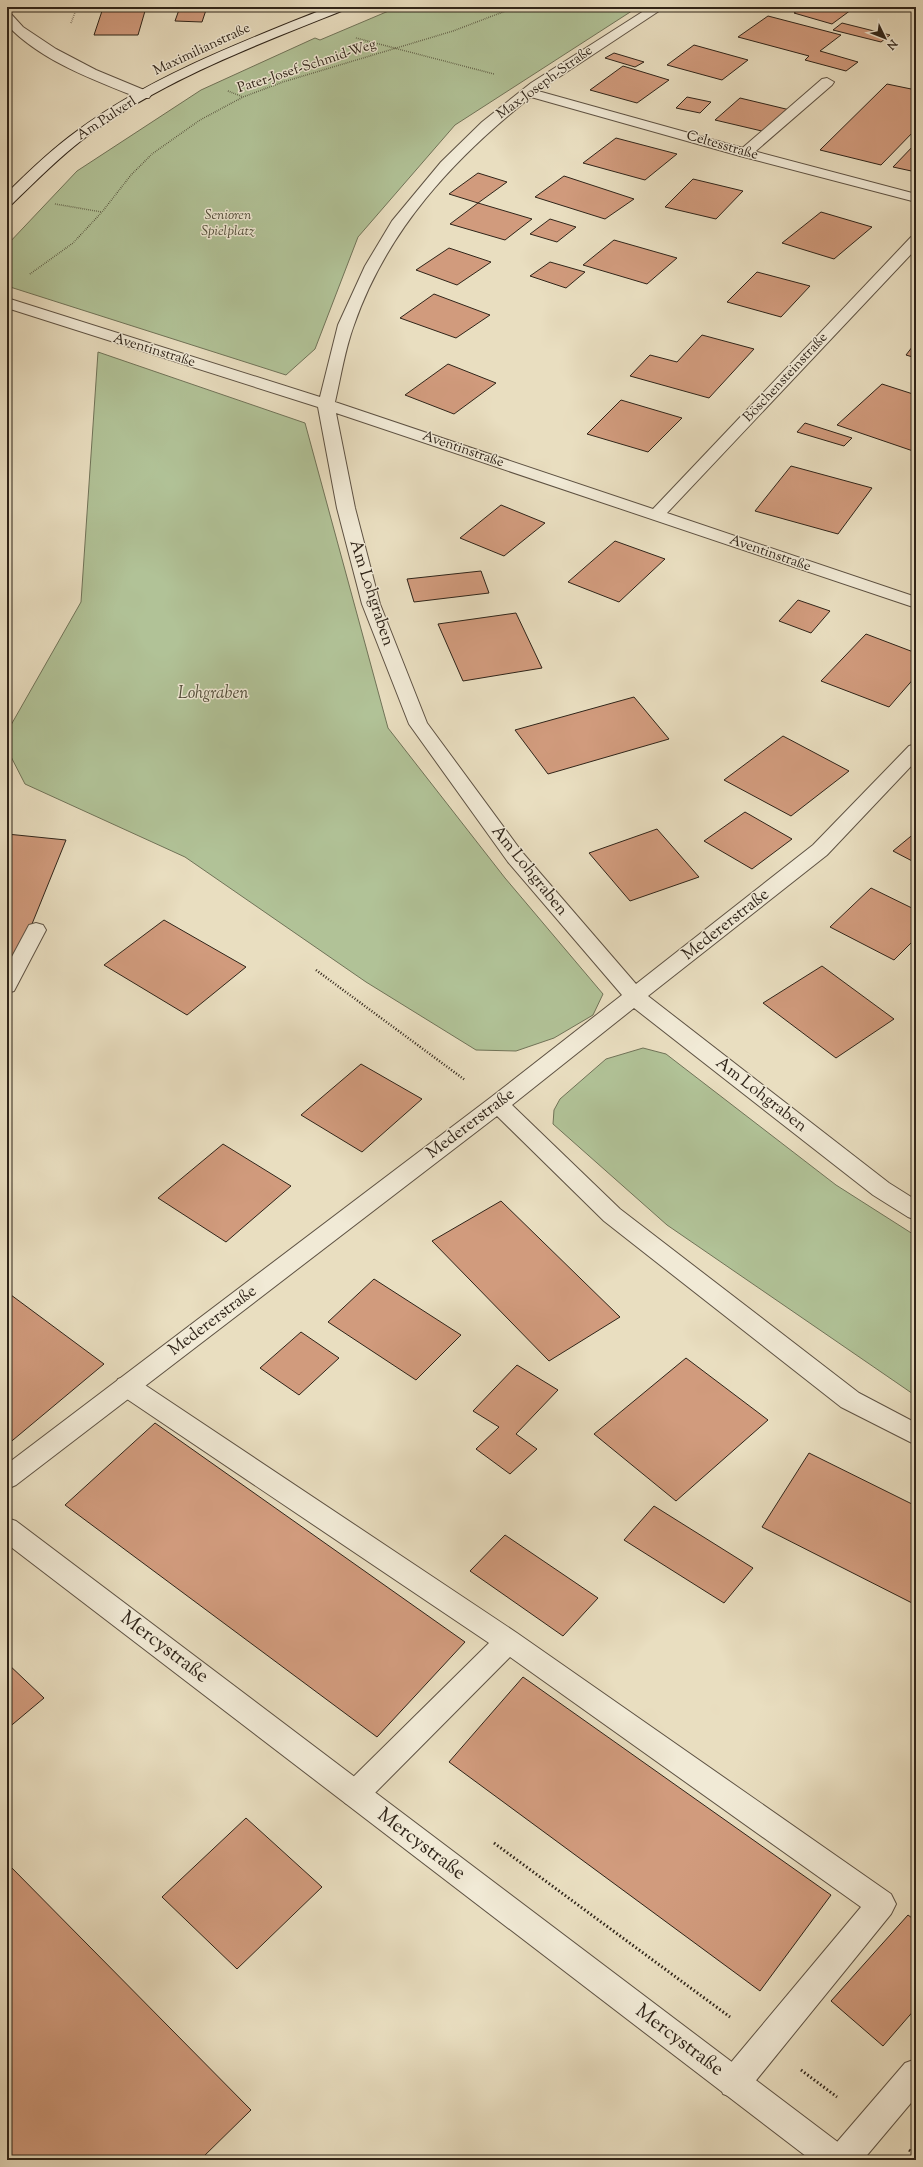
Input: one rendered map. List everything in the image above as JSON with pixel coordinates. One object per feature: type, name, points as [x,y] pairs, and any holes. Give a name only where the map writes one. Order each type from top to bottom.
[{"type":"street","name":"Maximilianstraße","points":[[144,95],[246,47],[340,7]]},
{"type":"street","name":"Max-Joseph-Straße","points":[[326,404],[346,325],[372,266],[397,224],[446,165],[487,125],[532,89],[659,7]]},
{"type":"street","name":"Am Pulverl","points":[[7,18],[14,27],[61,56],[117,85],[144,95]]},
{"type":"street","points":[[745,153],[827,82]]},
{"type":"street","name":"Celtesstraße","points":[[532,89],[745,153],[916,198]]},
{"type":"street","name":"Am Pulverl","points":[[7,201],[53,157],[70,143],[93,126],[144,95]]},
{"type":"street","name":"Böschensteinstraße","points":[[656,515],[916,240]]},
{"type":"street","name":"Aventinstraße","points":[[7,303],[326,404],[916,603]]},
{"type":"street","name":"Am Lohgraben","points":[[326,404],[346,508],[371,604],[418,724],[515,857],[635,997],[881,1189],[916,1211]]},
{"type":"street","name":"Medererstraße","points":[[7,1478],[498,1104],[820,850],[916,750]]},
{"type":"street","points":[[7,986],[36,930]]},
{"type":"street","points":[[498,1104],[612,1215],[850,1400],[916,1435]]},
{"type":"street","points":[[127,1386],[508,1641],[881,1904],[734,2083]]},
{"type":"street","name":"Mercystraße","points":[[7,1529],[836,2160]]},
{"type":"street","points":[[355,1794],[508,1641]]},
{"type":"street","points":[[842,2160],[916,2074]]},
{"type":"path","name":"Pater-Josef-Schmid-Weg","points":[[26,276],[73,243],[102,212],[131,175],[152,154],[200,120],[243,97],[283,82],[453,31],[516,7]]},
{"type":"path","points":[[352,37],[396,48],[532,89]]},
{"type":"path","points":[[316,970],[498,1104]]},
{"type":"green space","name":"Senioren Spielplatz","points":[[398,7],[638,7],[455,125],[358,237],[315,349],[286,375],[7,286],[7,245],[77,171],[201,90],[315,38],[320,40]]},
{"type":"green space","name":"Lohgraben","points":[[98,352],[305,423],[388,728],[505,878],[603,994],[593,1015],[554,1038],[516,1051],[476,1050],[366,982],[185,857],[25,784],[7,749],[7,732],[81,602]]},
{"type":"green space","points":[[643,1048],[666,1054],[836,1185],[916,1236],[916,1396],[667,1225],[553,1124],[554,1110],[560,1099],[606,1059]]},
{"type":"building","points":[[180,7],[207,7],[202,22],[175,21]]},
{"type":"building","points":[[803,7],[855,7],[832,24],[794,13]]},
{"type":"building","points":[[102,11],[145,11],[138,35],[94,35]]},
{"type":"building","points":[[768,16],[841,35],[820,51],[858,62],[846,71],[805,60],[809,56],[738,37]]},
{"type":"building","points":[[842,23],[890,35],[881,42],[833,30]]},
{"type":"building","points":[[694,45],[748,60],[722,80],[667,65]]},
{"type":"building","points":[[614,53],[644,62],[635,67],[605,58]]},
{"type":"building","points":[[623,66],[669,80],[637,103],[590,90]]},
{"type":"building","points":[[887,84],[916,90],[916,129],[881,165],[820,150]]},
{"type":"building","points":[[687,97],[711,102],[700,113],[676,108]]},
{"type":"building","points":[[740,98],[790,110],[766,132],[715,120]]},
{"type":"building","points":[[616,138],[677,154],[645,180],[583,163]]},
{"type":"building","points":[[916,143],[916,172],[893,167]]},
{"type":"building","points":[[478,173],[507,182],[478,203],[449,194]]},
{"type":"building","points":[[564,176],[634,199],[605,219],[535,197]]},
{"type":"building","points":[[693,179],[743,191],[716,219],[665,207]]},
{"type":"building","points":[[478,203],[532,219],[505,240],[450,224]]},
{"type":"building","points":[[821,212],[872,227],[834,259],[782,243]]},
{"type":"building","points":[[550,219],[576,227],[557,242],[530,234]]},
{"type":"building","points":[[614,240],[677,258],[647,284],[583,265]]},
{"type":"building","points":[[449,248],[491,262],[457,285],[416,270]]},
{"type":"building","points":[[550,262],[585,272],[566,288],[530,276]]},
{"type":"building","points":[[757,272],[810,286],[781,317],[727,302]]},
{"type":"building","points":[[434,294],[490,315],[456,338],[400,318]]},
{"type":"building","points":[[702,335],[754,349],[709,398],[630,376],[650,355],[677,362]]},
{"type":"building","points":[[916,342],[916,358],[906,355]]},
{"type":"building","points":[[448,364],[496,383],[454,414],[405,395]]},
{"type":"building","points":[[882,384],[916,395],[916,452],[837,425]]},
{"type":"building","points":[[621,400],[682,418],[648,452],[587,434]]},
{"type":"building","points":[[805,423],[852,438],[844,446],[797,432]]},
{"type":"building","points":[[791,466],[872,488],[838,534],[755,511]]},
{"type":"building","points":[[501,505],[545,523],[504,556],[460,538]]},
{"type":"building","points":[[615,541],[665,559],[619,602],[568,582]]},
{"type":"building","points":[[481,571],[489,593],[414,602],[407,579]]},
{"type":"building","points":[[798,600],[830,611],[811,633],[779,621]]},
{"type":"building","points":[[516,613],[542,668],[463,681],[438,624]]},
{"type":"building","points":[[866,634],[916,653],[916,676],[889,707],[821,681]]},
{"type":"building","points":[[634,697],[669,739],[548,774],[515,730]]},
{"type":"building","points":[[783,736],[849,771],[791,816],[724,780]]},
{"type":"building","points":[[745,812],[792,839],[752,869],[704,841]]},
{"type":"building","points":[[657,829],[699,877],[630,901],[589,853]]},
{"type":"building","points":[[916,832],[916,863],[893,851]]},
{"type":"building","points":[[7,834],[66,840],[17,961],[7,972]]},
{"type":"building","points":[[871,888],[916,910],[916,938],[894,960],[830,927]]},
{"type":"building","points":[[164,920],[246,967],[187,1015],[104,965]]},
{"type":"building","points":[[822,966],[894,1019],[836,1058],[763,1003]]},
{"type":"building","points":[[361,1064],[422,1099],[362,1152],[301,1115]]},
{"type":"building","points":[[223,1144],[291,1186],[226,1242],[158,1198]]},
{"type":"building","points":[[501,1201],[620,1317],[549,1361],[432,1241]]},
{"type":"building","points":[[374,1279],[461,1335],[416,1380],[328,1322]]},
{"type":"building","points":[[7,1292],[104,1364],[7,1445]]},
{"type":"building","points":[[301,1332],[339,1358],[299,1395],[260,1368]]},
{"type":"building","points":[[686,1358],[768,1420],[676,1501],[594,1434]]},
{"type":"building","points":[[517,1365],[558,1390],[516,1434],[537,1449],[510,1474],[476,1449],[499,1427],[473,1411]]},
{"type":"building","points":[[155,1423],[465,1642],[377,1737],[65,1505]]},
{"type":"building","points":[[809,1453],[916,1506],[916,1605],[762,1527]]},
{"type":"building","points":[[654,1506],[753,1568],[724,1603],[624,1540]]},
{"type":"building","points":[[505,1535],[598,1598],[563,1636],[470,1571]]},
{"type":"building","points":[[7,1663],[44,1698],[7,1729]]},
{"type":"building","points":[[523,1677],[831,1895],[760,1991],[449,1762]]},
{"type":"building","points":[[246,1818],[322,1887],[237,1969],[162,1897]]},
{"type":"building","points":[[7,1863],[251,2110],[200,2160],[7,2160]]},
{"type":"building","points":[[908,1915],[916,1921],[916,2008],[883,2046],[831,2001]]}]
